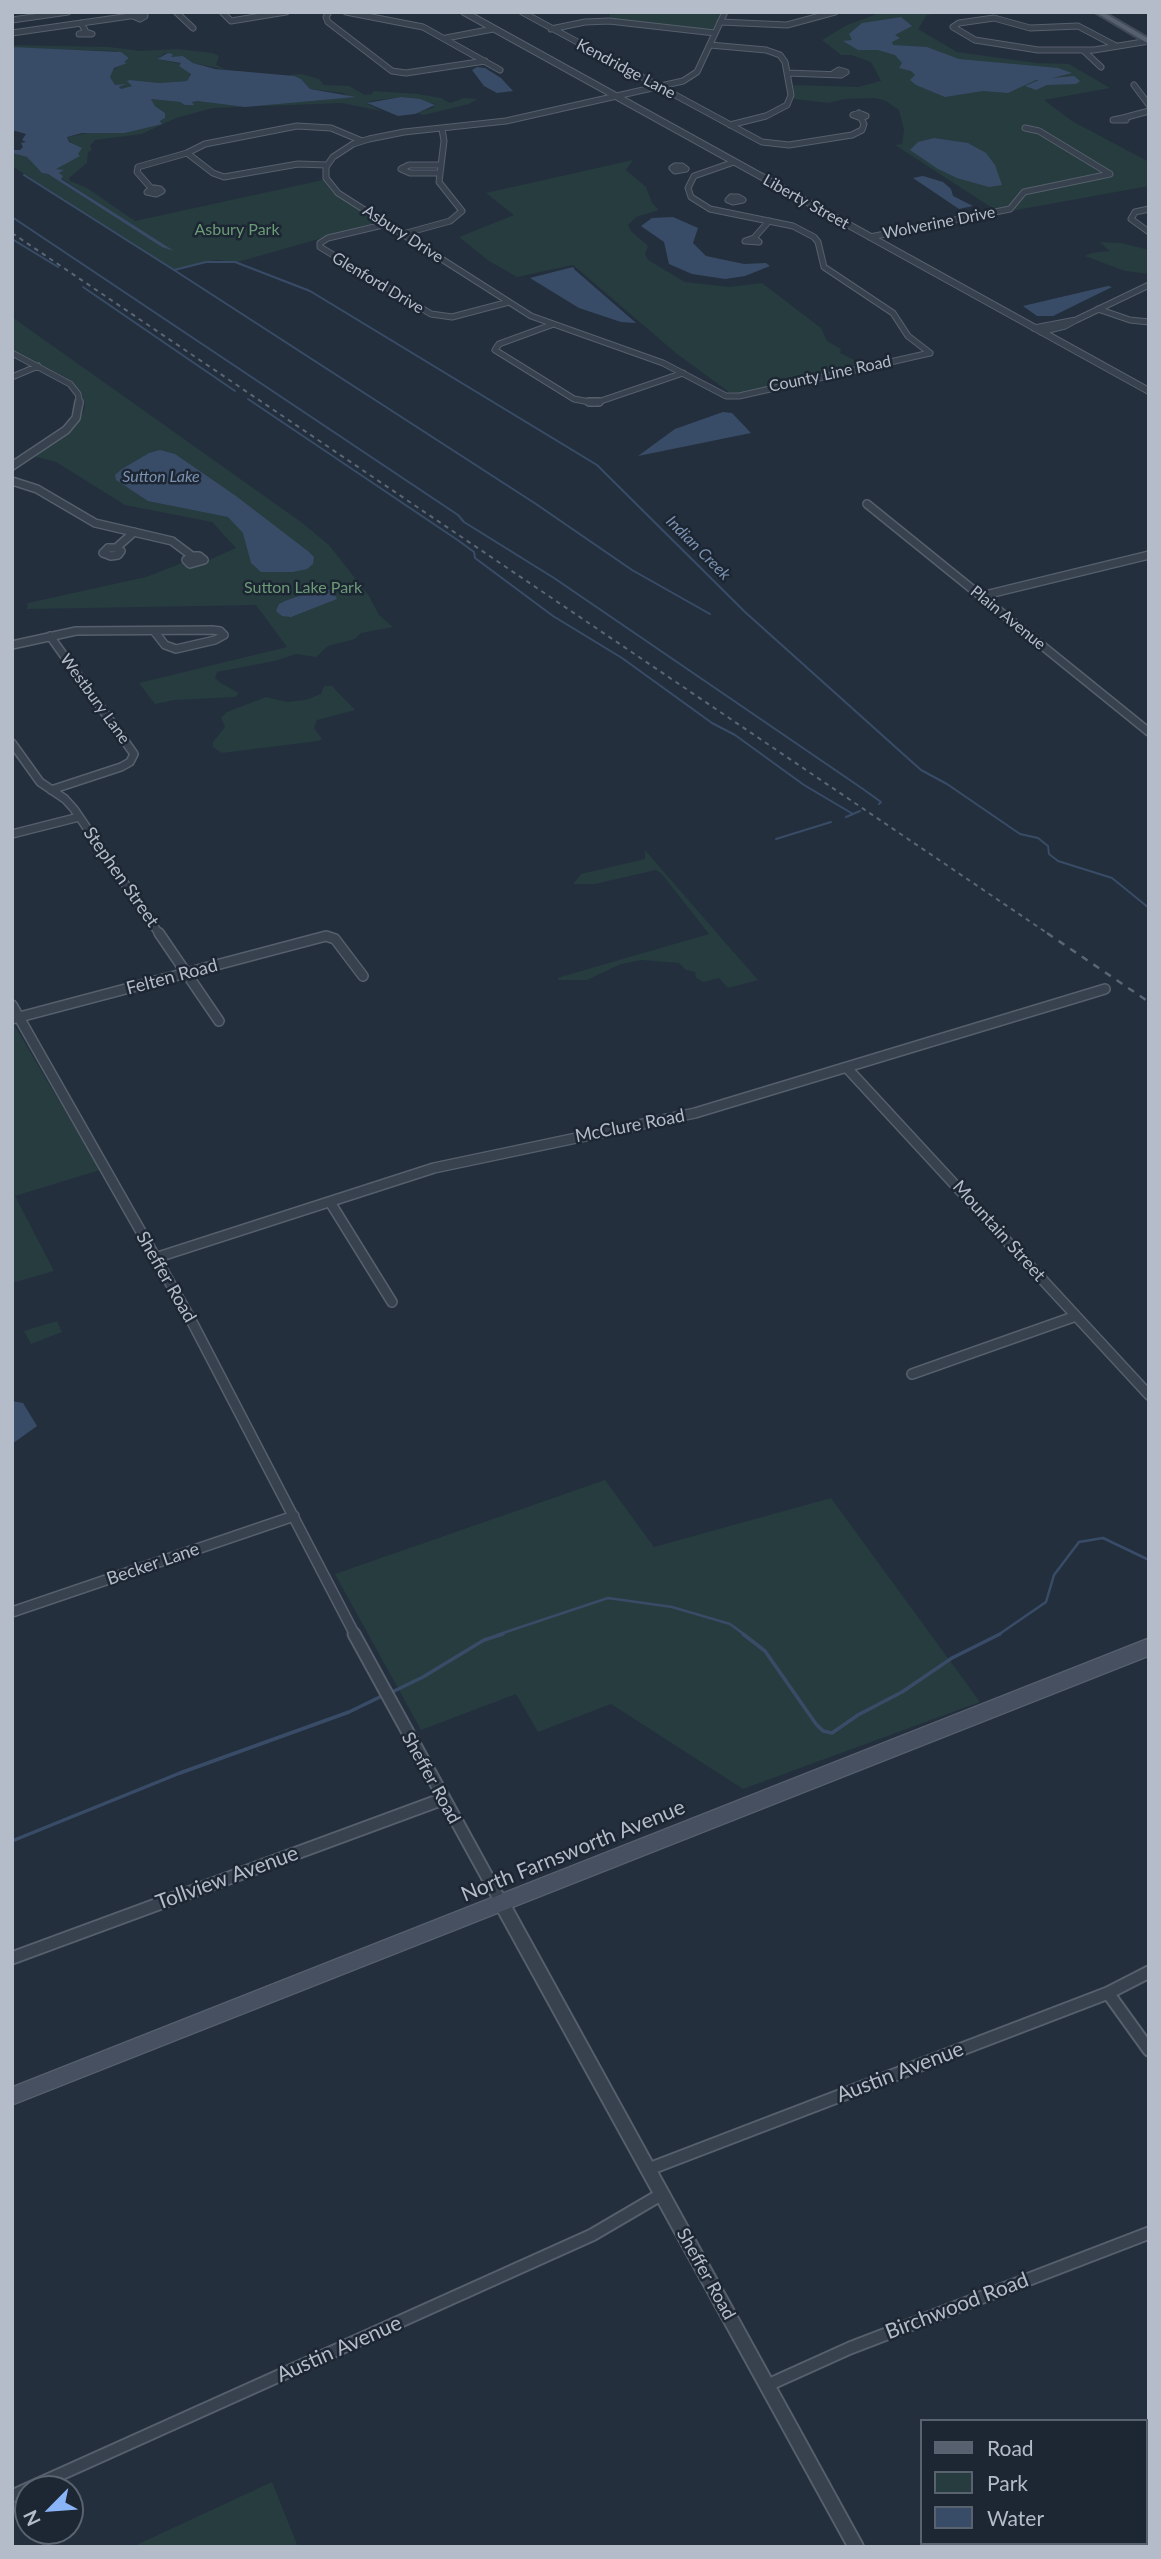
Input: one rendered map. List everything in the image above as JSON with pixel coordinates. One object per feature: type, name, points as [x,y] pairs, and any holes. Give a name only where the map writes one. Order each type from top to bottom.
[{"type":"main road","points":[[1098,12],[1148,40]]},
{"type":"main road","points":[[1108,12],[1148,40]]},
{"type":"main road","name":"North Farnsworth Avenue","points":[[12,2095],[1149,1647]]},
{"type":"street","points":[[68,12],[12,22],[15,32],[133,16]]},
{"type":"street","points":[[176,12],[193,28]]},
{"type":"street","points":[[222,12],[231,20],[286,12]]},
{"type":"street","points":[[329,12],[326,18],[328,22],[392,71],[405,73],[485,61]]},
{"type":"street","points":[[345,12],[416,24],[500,69]]},
{"type":"street","name":"Liberty Street","points":[[464,12],[1149,391]]},
{"type":"street","name":"Kendridge Lane","points":[[522,12],[762,142],[789,145],[859,132],[864,124],[861,118]]},
{"type":"street","points":[[187,153],[213,173],[225,177],[298,164],[327,165],[341,150],[362,141],[404,132],[507,121],[683,81],[695,74],[725,12]]},
{"type":"street","points":[[720,22],[787,25],[835,12]]},
{"type":"street","points":[[1116,46],[1078,26],[1030,28],[994,18],[959,23],[953,27],[980,42],[1038,50],[1084,51],[1116,46],[1148,40]]},
{"type":"street","points":[[551,29],[585,22],[609,21],[715,33]]},
{"type":"street","points":[[80,23],[86,32]]},
{"type":"street","points":[[447,39],[495,29]]},
{"type":"street","points":[[710,45],[776,52],[784,59],[788,73],[791,97],[787,105],[766,116],[730,125]]},
{"type":"street","points":[[1084,51],[1101,67]]},
{"type":"street","points":[[788,73],[834,73]]},
{"type":"street","points":[[1134,85],[1149,105]]},
{"type":"street","points":[[1122,117],[1149,111]]},
{"type":"street","points":[[151,188],[136,171],[138,167],[187,153],[204,144],[298,126],[331,128],[362,141]]},
{"type":"street","name":"Wolverine Drive","points":[[870,237],[1010,209],[1024,192],[1110,174],[1039,131],[1025,128]]},
{"type":"street","points":[[402,234],[447,222],[460,215],[461,208],[443,190],[439,173],[444,141],[442,129]]},
{"type":"street","points":[[734,162],[699,174],[689,185],[688,191],[695,201],[710,209],[769,220],[754,238]]},
{"type":"street","name":"Asbury Drive","points":[[327,165],[326,178],[335,190],[509,302],[551,325],[644,356],[731,396]]},
{"type":"street","points":[[439,173],[410,173],[401,169],[409,165],[440,165]]},
{"type":"street","points":[[685,170],[699,174]]},
{"type":"street","points":[[710,209],[731,202]]},
{"type":"street","points":[[1149,209],[1135,212],[1130,219],[1149,232]]},
{"type":"street","name":"County Line Road","points":[[731,396],[930,352],[908,336],[893,313],[824,267],[816,239],[793,226],[769,220]]},
{"type":"street","name":"Glenford Drive","points":[[387,224],[328,238],[320,243],[320,247],[436,316],[458,316],[509,302]]},
{"type":"street","points":[[1038,330],[1076,320],[1149,285]]},
{"type":"street","points":[[1098,309],[1130,320],[1149,322]]},
{"type":"street","points":[[551,325],[499,344],[495,350],[580,402],[600,401],[683,373]]},
{"type":"street","points":[[12,353],[64,380],[74,388],[80,400],[79,412],[66,430],[12,466]]},
{"type":"street","points":[[12,377],[38,366]]},
{"type":"street","points":[[12,481],[37,489],[95,523],[172,541],[192,556]]},
{"type":"street","name":"Plain Avenue","points":[[867,504],[1149,732]]},
{"type":"street","points":[[116,548],[134,532]]},
{"type":"street","points":[[981,596],[1149,555]]},
{"type":"street","points":[[12,645],[76,631],[212,630],[224,635],[220,639],[176,649],[165,645],[154,631]]},
{"type":"street","name":"Westbury Lane","points":[[50,636],[134,754],[130,762],[121,768],[78,779],[51,790]]},
{"type":"street","name":"Stephen Street","points":[[12,743],[40,782],[65,799],[79,817],[219,1021]]},
{"type":"street","points":[[12,834],[79,817]]},
{"type":"street","name":"Felten Road","points":[[16,1018],[331,936],[363,976]]},
{"type":"street","name":"McClure Road","points":[[155,1258],[456,1162],[695,1113],[1105,989]]},
{"type":"street","name":"Sheffer Road","points":[[12,1005],[16,1018],[194,1325],[383,1689],[856,2547]]},
{"type":"street","name":"Mountain Street","points":[[847,1068],[1149,1395]]},
{"type":"street","points":[[330,1202],[392,1302]]},
{"type":"street","points":[[912,1374],[1076,1316]]},
{"type":"street","name":"Becker Lane","points":[[12,1612],[294,1516]]},
{"type":"street","name":"Tollview Avenue","points":[[12,1958],[443,1799]]},
{"type":"street","name":"Austin Avenue","points":[[649,2169],[1108,1993],[1149,1972]]},
{"type":"street","points":[[1108,1993],[1149,2050]]},
{"type":"street","name":"Austin Avenue","points":[[12,2496],[592,2235],[662,2194]]},
{"type":"street","name":"Birchwood Road","points":[[768,2385],[850,2347],[1149,2233]]},
{"type":"green space","points":[[610,12],[721,12],[714,28],[708,30],[610,19]]},
{"type":"green space","points":[[882,12],[949,12],[927,15],[918,29],[957,52],[1036,63],[1069,64],[1110,88],[1044,100],[1072,121],[1149,162],[1149,186],[1000,213],[895,145],[902,144],[904,130],[899,110],[886,101],[875,98],[845,99],[828,103],[794,99],[793,85],[858,87],[881,81],[871,62],[851,55],[841,55],[822,40],[847,25]]},
{"type":"green space","points":[[12,45],[109,47],[141,51],[177,49],[213,53],[219,56],[216,65],[227,70],[193,63],[183,56],[170,57],[172,54],[165,53],[157,59],[182,64],[179,65],[191,73],[187,81],[159,83],[130,80],[132,86],[121,89],[119,87],[125,86],[115,85],[110,73],[129,58],[116,51],[19,48]]},
{"type":"green space","points":[[301,74],[319,79],[324,85],[349,86],[365,95],[372,94],[373,91],[418,94],[441,98],[450,103],[464,98],[478,99],[469,104],[424,115],[415,113],[433,108],[435,104],[401,97],[371,101],[367,104],[382,111],[342,103],[249,107],[351,98],[343,93],[310,89],[301,79],[288,75]]},
{"type":"green space","name":"Asbury Park","points":[[151,99],[185,105],[194,105],[192,101],[197,101],[244,107],[213,108],[176,118],[142,134],[95,140],[90,146],[92,150],[88,152],[87,163],[69,178],[70,181],[87,188],[135,221],[323,180],[332,192],[378,222],[238,262],[216,260],[172,270],[12,166],[12,153],[28,157],[42,173],[48,174],[127,222],[61,178],[59,173],[63,170],[56,169],[78,153],[67,137],[88,133],[125,133],[162,123],[160,121],[165,118],[165,113],[155,106]]},
{"type":"green space","points":[[633,160],[626,170],[646,187],[652,203],[659,210],[636,217],[628,225],[648,246],[645,254],[648,260],[685,282],[729,287],[762,283],[821,328],[827,341],[841,349],[840,353],[862,364],[733,395],[677,354],[573,265],[517,277],[489,261],[459,237],[514,215],[486,193]]},
{"type":"green space","points":[[1099,242],[1121,243],[1149,250],[1149,274],[1125,271],[1085,256],[1110,251]]},
{"type":"green space","name":"Sutton Lake Park","points":[[12,317],[301,522],[329,545],[369,596],[379,615],[393,627],[361,633],[355,639],[328,646],[316,657],[296,654],[275,661],[217,672],[215,678],[219,682],[239,693],[235,697],[174,700],[155,704],[139,683],[287,647],[256,605],[27,609],[28,603],[146,577],[182,563],[188,567],[200,566],[236,548],[212,522],[125,505],[56,462],[33,456],[73,428],[85,405],[81,392],[67,378],[12,350]]},
{"type":"green space","points":[[324,686],[332,686],[355,710],[317,720],[314,728],[322,739],[222,753],[213,747],[213,742],[225,727],[221,718],[227,712],[266,697],[287,702],[305,700],[321,694]]},
{"type":"green space","points":[[645,850],[758,980],[728,988],[719,978],[703,982],[696,978],[695,972],[686,970],[679,963],[641,960],[621,964],[587,980],[557,978],[709,934],[656,870],[595,884],[573,884],[581,874],[645,859]]},
{"type":"green space","points":[[13,1023],[100,1170],[15,1196],[54,1271],[12,1283]]},
{"type":"green space","points":[[57,1321],[62,1332],[31,1344],[24,1331]]},
{"type":"green space","points":[[605,1480],[654,1547],[831,1498],[980,1702],[743,1789],[611,1704],[538,1732],[516,1694],[421,1730],[335,1574]]},
{"type":"green space","points":[[272,2482],[298,2547],[132,2547]]},
{"type":"water","points":[[901,17],[912,26],[895,35],[900,38],[892,42],[893,45],[927,47],[959,59],[1058,68],[1072,73],[1052,78],[1074,76],[1080,81],[1076,84],[1047,85],[1036,90],[1025,86],[1039,80],[1036,80],[1008,93],[983,91],[945,97],[910,80],[915,75],[899,68],[902,63],[895,55],[878,50],[858,50],[843,41],[852,40],[849,34],[862,23]]},
{"type":"water","points":[[12,47],[121,52],[129,58],[124,62],[127,63],[114,68],[110,77],[115,85],[126,84],[119,87],[121,89],[132,86],[127,81],[130,80],[159,83],[187,81],[191,74],[179,66],[181,63],[157,59],[168,53],[173,54],[171,57],[183,56],[193,63],[215,69],[294,76],[310,89],[356,97],[245,107],[197,101],[192,102],[194,105],[185,105],[151,99],[155,106],[165,113],[165,118],[160,121],[162,124],[125,133],[82,133],[67,137],[69,142],[82,148],[78,154],[80,156],[56,169],[64,170],[59,173],[63,176],[61,179],[174,251],[162,247],[48,174],[42,173],[27,157],[12,153],[12,150],[20,150],[23,147],[21,143],[26,142],[22,140],[26,134],[12,130]]},
{"type":"water","points":[[477,67],[485,68],[501,78],[513,91],[497,93],[484,86],[472,70]]},
{"type":"water","points":[[401,97],[420,99],[435,105],[415,114],[398,116],[367,103]]},
{"type":"water","points":[[934,138],[968,143],[986,153],[995,165],[1002,185],[989,187],[957,178],[910,150],[918,142]]},
{"type":"water","points":[[923,176],[943,182],[951,189],[953,196],[973,206],[959,209],[913,178]]},
{"type":"water","points":[[673,217],[698,228],[693,243],[706,256],[744,264],[766,263],[770,266],[745,276],[725,279],[692,274],[669,264],[664,242],[641,226],[652,218]]},
{"type":"water","points":[[573,267],[636,323],[621,322],[579,308],[530,278]]},
{"type":"water","points":[[1112,287],[1053,316],[1037,316],[1023,306]]},
{"type":"water","points":[[723,412],[732,413],[751,433],[638,456],[675,429]]},
{"type":"water","name":"Sutton Lake","points":[[160,450],[175,454],[236,496],[309,552],[314,557],[313,564],[307,569],[293,572],[261,572],[251,563],[243,533],[228,517],[148,501],[116,480],[115,475],[122,469],[149,453]]},
{"type":"water","points":[[321,588],[332,590],[337,599],[291,617],[282,616],[276,611],[279,604]]},
{"type":"water","points":[[12,1401],[23,1403],[37,1426],[12,1444]]},
{"type":"waterway","points":[[24,175],[174,270]]},
{"type":"waterway","points":[[12,217],[458,515],[464,522],[554,578],[863,789],[881,802],[879,804]]},
{"type":"waterway","points":[[12,239],[58,267]]},
{"type":"waterway","name":"Indian Creek","points":[[174,270],[206,262],[235,262],[310,291],[597,465],[745,612],[921,770],[947,784],[1020,834],[1038,838],[1048,846],[1049,854],[1058,861],[1112,878],[1149,908]]},
{"type":"waterway","points":[[174,270],[536,504],[632,570],[710,614]]},
{"type":"waterway","points":[[83,287],[235,391]]},
{"type":"waterway","points":[[248,399],[459,541],[474,552],[475,558],[553,616],[622,658],[712,723],[735,735],[804,785],[853,814]]},
{"type":"waterway","points":[[853,814],[860,811]]},
{"type":"waterway","points":[[846,817],[853,814]]},
{"type":"waterway","points":[[776,839],[831,822]]},
{"type":"waterway","points":[[998,1635],[1046,1602],[1054,1575],[1079,1542],[1103,1538],[1149,1560]]},
{"type":"waterway","points":[[497,1635],[608,1598],[672,1607],[730,1624],[745,1635]]},
{"type":"waterway","points":[[390,1693],[423,1677],[484,1640],[503,1634]]},
{"type":"waterway","points":[[743,1634],[765,1651],[816,1724],[823,1731],[832,1733],[858,1715],[902,1692],[952,1658],[998,1635]]},
{"type":"waterway","points":[[12,1841],[180,1773],[349,1712],[384,1695]]},
{"type":"railway","points":[[12,233],[1050,935]]},
{"type":"railway","points":[[1047,933],[1149,1002]]}]
